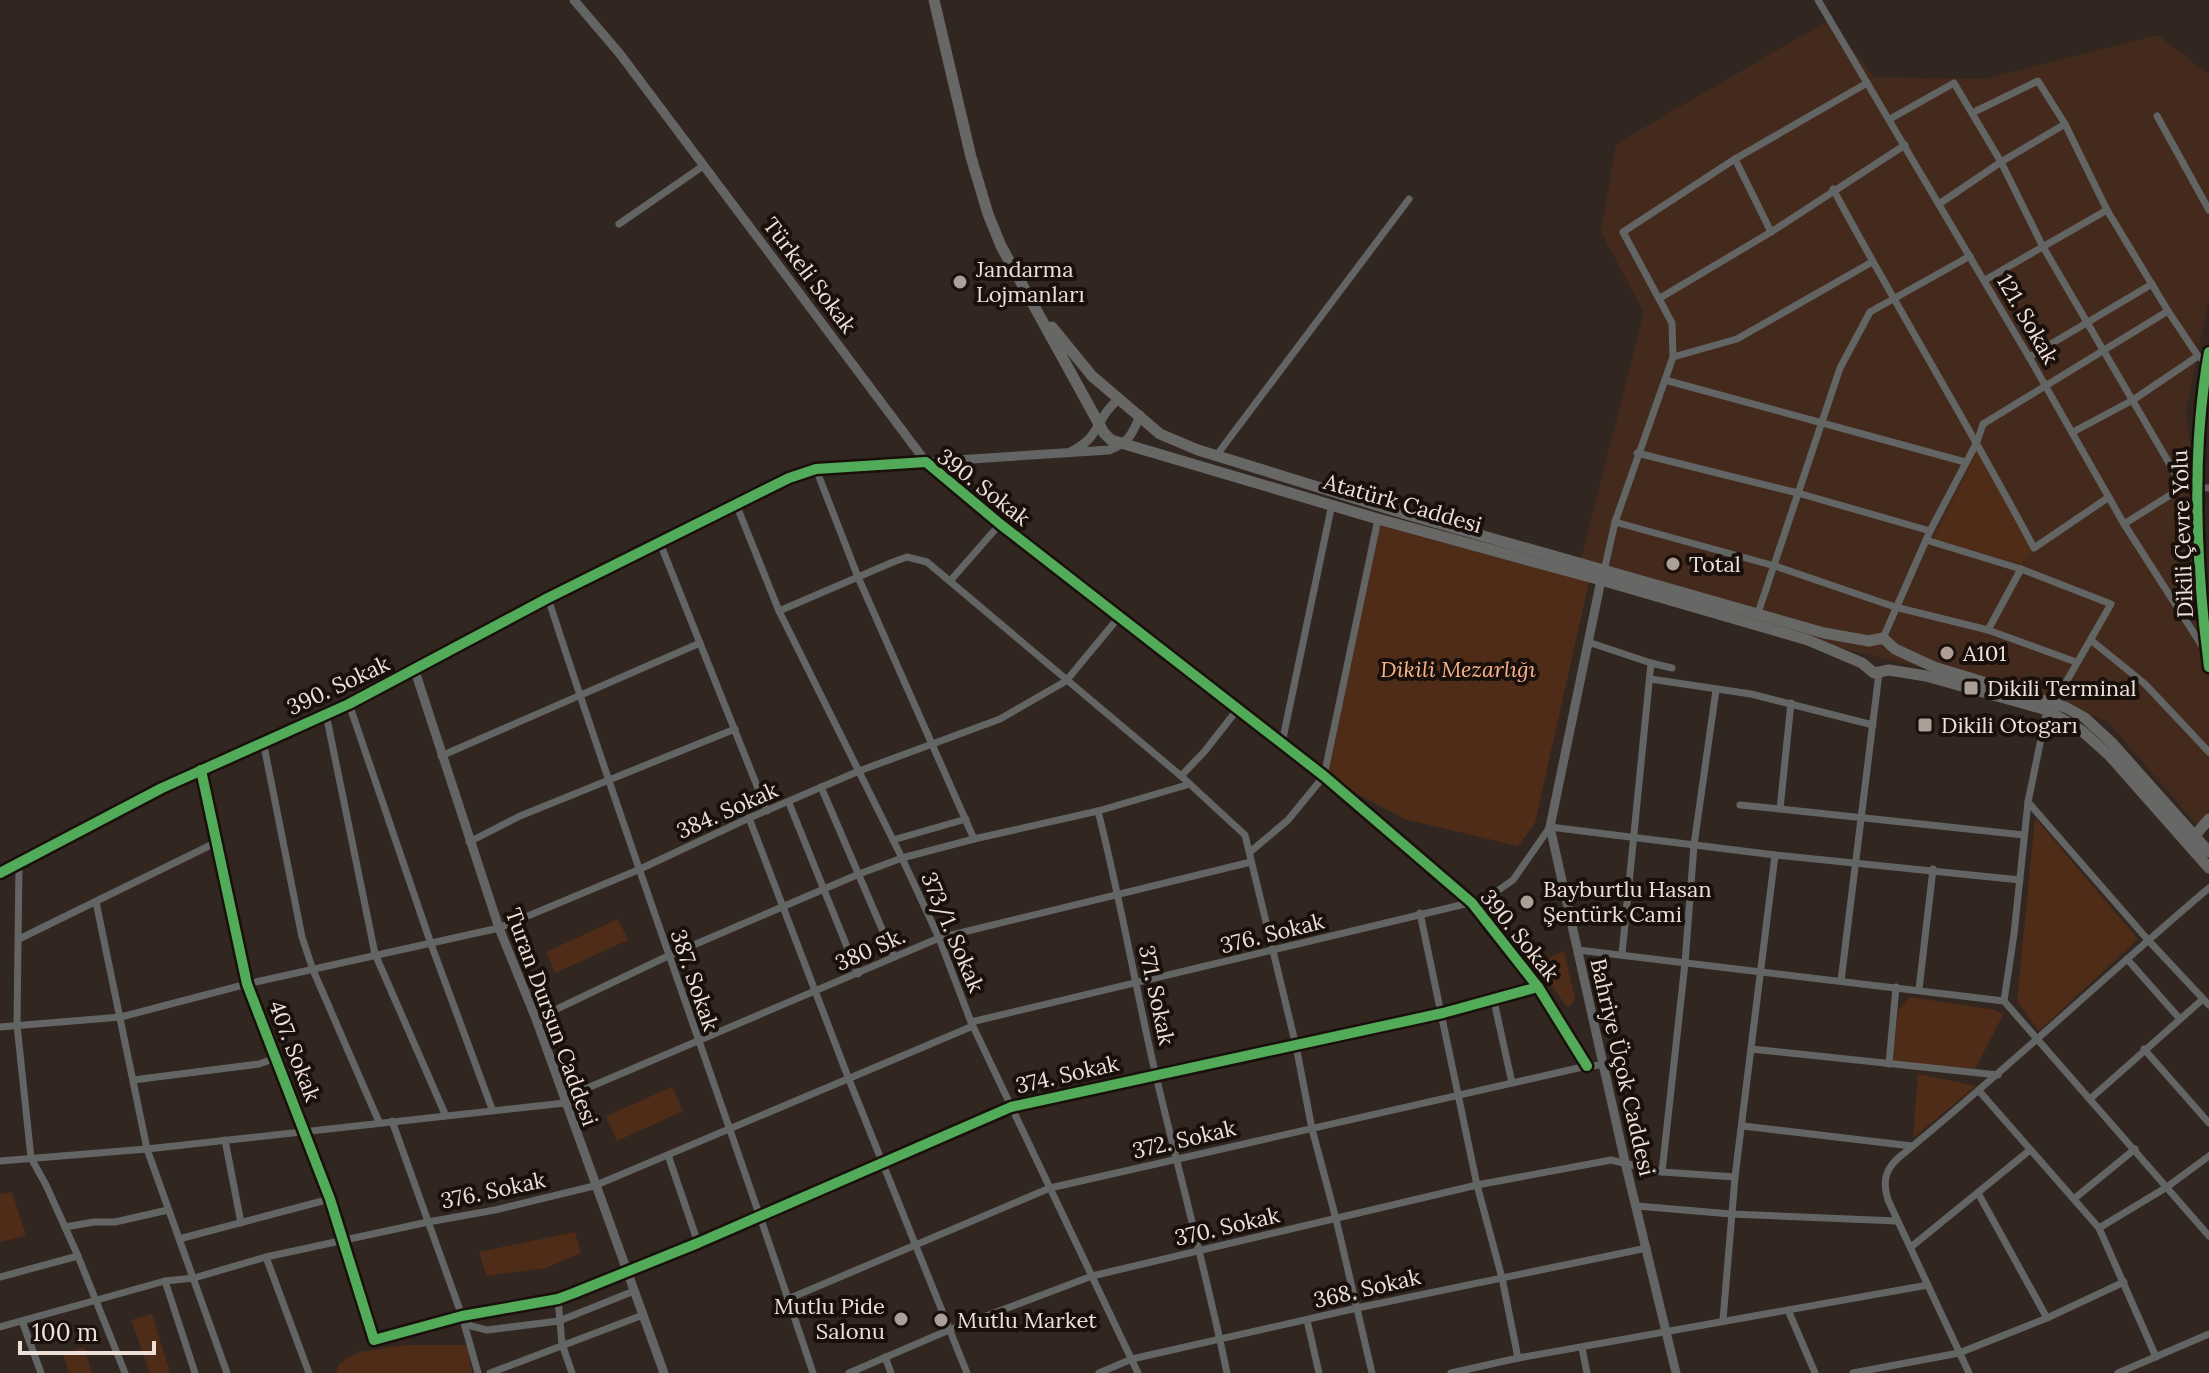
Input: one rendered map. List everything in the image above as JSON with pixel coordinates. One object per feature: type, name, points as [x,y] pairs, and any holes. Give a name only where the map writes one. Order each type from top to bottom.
[{"type":"main road","name":"Atatürk Caddesi","points":[[934,0],[976,176],[1001,246],[1099,424],[1111,440],[1378,519],[1758,613],[1824,633],[1869,641],[1883,638],[1895,649],[1934,667],[2050,706],[2110,756],[2191,840],[2208,862]]},
{"type":"main road","name":"Atatürk Caddesi","points":[[1019,277],[1092,376],[1160,434],[1216,456],[1808,640],[1862,663],[1869,671],[1926,676],[2050,706]]},
{"type":"main road","name":"Dikili Çevre Yolu","points":[[2205,357],[2200,415],[2204,488],[2201,563],[2208,661]]},
{"type":"main road","points":[[1862,663],[1861,653],[1869,641]]},
{"type":"main road","points":[[1884,672],[1895,663],[1895,649]]},
{"type":"main road","points":[[2191,840],[2209,819]]},
{"type":"street","name":"Türkeli Sokak","points":[[574,0],[620,54],[926,462]]},
{"type":"street","name":"121. Sokak","points":[[1818,0],[1985,280],[2124,524],[2208,661]]},
{"type":"street","points":[[1972,113],[2038,81],[2065,124],[2107,210],[2168,311],[2205,357],[2073,432]]},
{"type":"street","points":[[1602,575],[1637,453],[1673,357],[1672,323],[1623,232],[1735,159],[1867,83]]},
{"type":"street","points":[[1890,119],[1954,83],[2001,162],[2042,245],[2183,487]]},
{"type":"street","points":[[2157,116],[2209,210]]},
{"type":"street","points":[[1939,204],[2065,124]]},
{"type":"street","points":[[1660,298],[1771,232],[1905,145]]},
{"type":"street","points":[[1735,159],[1771,232]]},
{"type":"street","points":[[619,224],[703,166]]},
{"type":"street","points":[[1833,189],[2034,548],[2109,497]]},
{"type":"street","points":[[1216,456],[1409,199]]},
{"type":"street","points":[[1985,280],[2107,210]]},
{"type":"street","points":[[1758,613],[1840,368],[1870,312],[1970,256]]},
{"type":"street","points":[[1673,357],[1737,339],[1872,262]]},
{"type":"street","points":[[2029,357],[2152,284]]},
{"type":"street","points":[[1883,638],[1930,531],[1977,442],[1983,424],[2168,311]]},
{"type":"street","points":[[1665,380],[1965,462]]},
{"type":"street","points":[[1069,453],[1092,439],[1107,409],[1119,399]]},
{"type":"street","points":[[926,462],[1109,450],[1125,444],[1133,434],[1140,415]]},
{"type":"street","points":[[1637,453],[1798,493],[1930,531]]},
{"type":"street","name":"390. Sokak","points":[[0,873],[201,770],[415,671],[548,598],[789,478],[816,469],[926,462],[1000,524],[1324,776],[1472,903],[1538,987],[1587,1066]]},
{"type":"street","points":[[816,469],[858,577],[974,839]]},
{"type":"street","points":[[2124,524],[2183,487],[2204,488]]},
{"type":"street","name":"373/1. Sokak","points":[[736,504],[779,611],[902,858],[939,938],[972,1024],[1138,1373]]},
{"type":"street","points":[[1282,743],[1332,504]]},
{"type":"street","points":[[1250,852],[1288,820],[1324,776],[1378,519]]},
{"type":"street","points":[[1615,522],[1775,566],[1895,607],[1988,630],[2076,662]]},
{"type":"street","points":[[950,581],[1000,524]]},
{"type":"street","points":[[1926,540],[2021,569],[2111,604],[2092,641],[2050,706],[2028,802],[2004,1001]]},
{"type":"street","points":[[660,543],[767,811]]},
{"type":"street","points":[[779,611],[907,557],[927,562],[1241,830],[1250,852],[1274,951],[1312,1129],[1372,1373]]},
{"type":"street","points":[[1988,630],[2021,569]]},
{"type":"street","name":"Bahriye Üçok Caddesi","points":[[1602,575],[1550,827],[1676,1373]]},
{"type":"street","name":"387. Sokak","points":[[548,598],[638,870],[813,1373]]},
{"type":"street","name":"384. Sokak","points":[[0,1027],[121,1017],[247,984],[499,928],[638,870],[859,771],[1000,719],[1066,681],[1119,617]]},
{"type":"street","points":[[2092,641],[2145,684],[2209,752]]},
{"type":"street","points":[[1588,642],[1672,668]]},
{"type":"street","points":[[441,756],[700,643]]},
{"type":"street","points":[[1622,954],[1651,663]]},
{"type":"street","name":"Turan Dursun Caddesi","points":[[415,671],[499,928],[536,1019],[664,1373]]},
{"type":"street","points":[[1841,981],[1873,725],[1884,672]]},
{"type":"street","points":[[1650,679],[1751,694],[1873,725]]},
{"type":"street","points":[[1662,1172],[1685,963],[1694,845],[1716,690]]},
{"type":"street","points":[[1780,809],[1791,703]]},
{"type":"street","points":[[349,704],[431,944],[492,1109]]},
{"type":"street","points":[[1181,776],[1237,710]]},
{"type":"street","points":[[326,714],[375,954],[445,1114]]},
{"type":"street","points":[[469,842],[520,816],[735,729]]},
{"type":"street","points":[[263,741],[302,937],[313,970],[379,1122]]},
{"type":"street","name":"407. Sokak","points":[[201,770],[247,984],[330,1199],[374,1340]]},
{"type":"street","points":[[536,1019],[668,956],[902,858],[1098,811],[1190,784]]},
{"type":"street","points":[[821,787],[894,957]]},
{"type":"street","points":[[2028,802],[2206,1002],[2144,1049],[2090,1099]]},
{"type":"street","points":[[789,803],[858,974]]},
{"type":"street","points":[[1740,805],[2024,835]]},
{"type":"street","name":"371. Sokak","points":[[1098,811],[1227,1373]]},
{"type":"street","points":[[749,818],[848,1077],[967,1373]]},
{"type":"street","points":[[893,840],[966,819]]},
{"type":"street","points":[[1550,827],[1775,855],[2020,880]]},
{"type":"street","name":"376. Sokak","points":[[0,1327],[165,1281],[194,1278],[266,1257],[495,1210],[594,1186],[972,1024],[1420,913],[1472,903],[1495,895],[1513,880],[1550,827]]},
{"type":"street","points":[[19,939],[217,842]]},
{"type":"street","points":[[1723,1320],[1735,1177],[1775,855]]},
{"type":"street","name":"380 Sk.","points":[[305,1131],[564,1101],[939,938],[1251,862]]},
{"type":"street","points":[[19,863],[17,1025],[31,1158],[78,1256],[125,1373]]},
{"type":"street","points":[[1919,989],[1933,869]]},
{"type":"street","points":[[1969,1373],[1888,1200],[1887,1171],[1897,1159],[1980,1092],[2209,888]]},
{"type":"street","points":[[96,902],[147,1149],[227,1373]]},
{"type":"street","points":[[1420,913],[1477,1185],[1502,1278],[1518,1358]]},
{"type":"street","points":[[1578,950],[2004,1001],[2209,1236]]},
{"type":"street","points":[[2127,959],[2180,1019]]},
{"type":"street","name":"374. Sokak","points":[[374,1340],[462,1316],[558,1299],[698,1243],[1011,1107],[1443,1013],[1538,987]]},
{"type":"street","points":[[1889,1064],[1896,987]]},
{"type":"street","points":[[1494,1001],[1512,1083]]},
{"type":"street","points":[[1751,1049],[1998,1075]]},
{"type":"street","points":[[2144,1049],[2209,1123]]},
{"type":"street","points":[[133,1080],[259,1064],[276,1058]]},
{"type":"street","name":"372. Sokak","points":[[788,1299],[1050,1188],[1587,1066],[1604,1065]]},
{"type":"street","points":[[1980,1092],[2099,1228],[2156,1357]]},
{"type":"street","points":[[392,1121],[462,1316],[478,1373]]},
{"type":"street","points":[[1743,1126],[1912,1146]]},
{"type":"street","points":[[0,1161],[147,1149],[305,1131]]},
{"type":"street","points":[[225,1140],[241,1223]]},
{"type":"street","points":[[2075,1198],[2135,1149]]},
{"type":"street","points":[[1911,1247],[2030,1150]]},
{"type":"street","points":[[668,1155],[698,1243]]},
{"type":"street","points":[[2099,1228],[2167,1187],[2209,1156]]},
{"type":"street","name":"370. Sokak","points":[[849,1373],[949,1330],[1092,1276],[1477,1185],[1602,1160],[1625,1162],[1662,1172],[1735,1177]]},
{"type":"street","points":[[1978,1193],[2047,1318]]},
{"type":"street","points":[[179,1239],[330,1199]]},
{"type":"street","points":[[1637,1206],[1731,1214],[1897,1221]]},
{"type":"street","points":[[65,1227],[115,1222],[168,1210]]},
{"type":"street","points":[[2200,1225],[2209,1218]]},
{"type":"street","name":"368. Sokak","points":[[1099,1373],[1132,1359],[1357,1308],[1647,1248]]},
{"type":"street","points":[[0,1277],[78,1256]]},
{"type":"street","points":[[266,1257],[309,1373]]},
{"type":"street","points":[[165,1281],[195,1373]]},
{"type":"street","points":[[1853,1373],[1893,1369],[1959,1353],[2047,1318],[2124,1282]]},
{"type":"street","points":[[1451,1373],[1723,1320],[1928,1285]]},
{"type":"street","points":[[462,1316],[471,1326],[487,1330],[559,1321],[634,1291]]},
{"type":"street","points":[[558,1299],[562,1344],[572,1373]]},
{"type":"street","points":[[1788,1310],[1815,1373]]},
{"type":"street","points":[[490,1373],[643,1315]]},
{"type":"street","points":[[1307,1320],[1319,1373]]},
{"type":"street","points":[[22,1321],[41,1373]]},
{"type":"street","points":[[2118,1373],[2209,1334]]},
{"type":"street","points":[[1582,1348],[1587,1373]]},
{"type":"street","points":[[885,1357],[891,1373]]},
{"type":"shaded area","points":[[1829,20],[1874,77],[1984,79],[2158,35],[2209,75],[2209,298],[2186,410],[2209,611],[2209,811],[2198,826],[2108,722],[2059,701],[1771,631],[1578,571],[1644,312],[1601,232],[1616,144]]},
{"type":"green space","points":[[1978,450],[2033,548],[2021,564],[1934,539]]},
{"type":"green space","name":"Dikili Mezarlığı","points":[[1377,525],[1589,582],[1535,823],[1518,846],[1404,819],[1324,776]]},
{"type":"green space","points":[[2035,818],[2138,939],[2039,1031],[2017,1001]]},
{"type":"green space","points":[[618,919],[628,940],[555,973],[546,952]]},
{"type":"green space","points":[[1564,951],[1575,999],[1568,1008],[1535,964]]},
{"type":"green space","points":[[1910,997],[1996,1010],[2003,1015],[1975,1069],[1893,1062],[1898,1010]]},
{"type":"green space","points":[[1918,1074],[1976,1086],[1913,1138]]},
{"type":"green space","points":[[672,1087],[683,1111],[617,1141],[606,1116]]},
{"type":"green space","points":[[12,1192],[26,1236],[0,1242],[0,1194]]},
{"type":"green space","points":[[575,1232],[581,1253],[546,1268],[486,1276],[479,1252]]},
{"type":"green space","points":[[152,1314],[170,1373],[150,1373],[131,1320]]},
{"type":"green space","points":[[406,1345],[467,1345],[472,1373],[336,1373],[339,1364],[358,1352]]},
{"type":"green space","points":[[84,1347],[92,1373],[69,1373],[63,1354]]},
{"type":"cycle path","points":[[2209,352],[2200,429],[2197,509],[2209,667]]},
{"type":"cycle path","points":[[0,873],[162,788],[349,704],[548,598],[789,478],[816,469],[926,462],[1000,524],[1324,776],[1472,903],[1538,987],[1587,1066]]},
{"type":"cycle path","points":[[201,770],[247,984],[330,1199],[374,1340],[462,1316],[558,1299],[698,1243],[1011,1107],[1443,1013],[1538,987]]},
{"type":"place","name":"Jandarma Lojmanları","points":[[960,282]]},
{"type":"place","name":"Total","points":[[1673,564]]},
{"type":"place","name":"A101","points":[[1947,653]]},
{"type":"place","name":"Dikili Terminal","points":[[1971,688]]},
{"type":"place","name":"Dikili Otogarı","points":[[1925,725]]},
{"type":"place","name":"Bayburtlu Hasan Şentürk Cami","points":[[1527,902]]},
{"type":"place","name":"Mutlu Pide Salonu","points":[[901,1319]]},
{"type":"place","name":"Mutlu Market","points":[[941,1320]]}]
